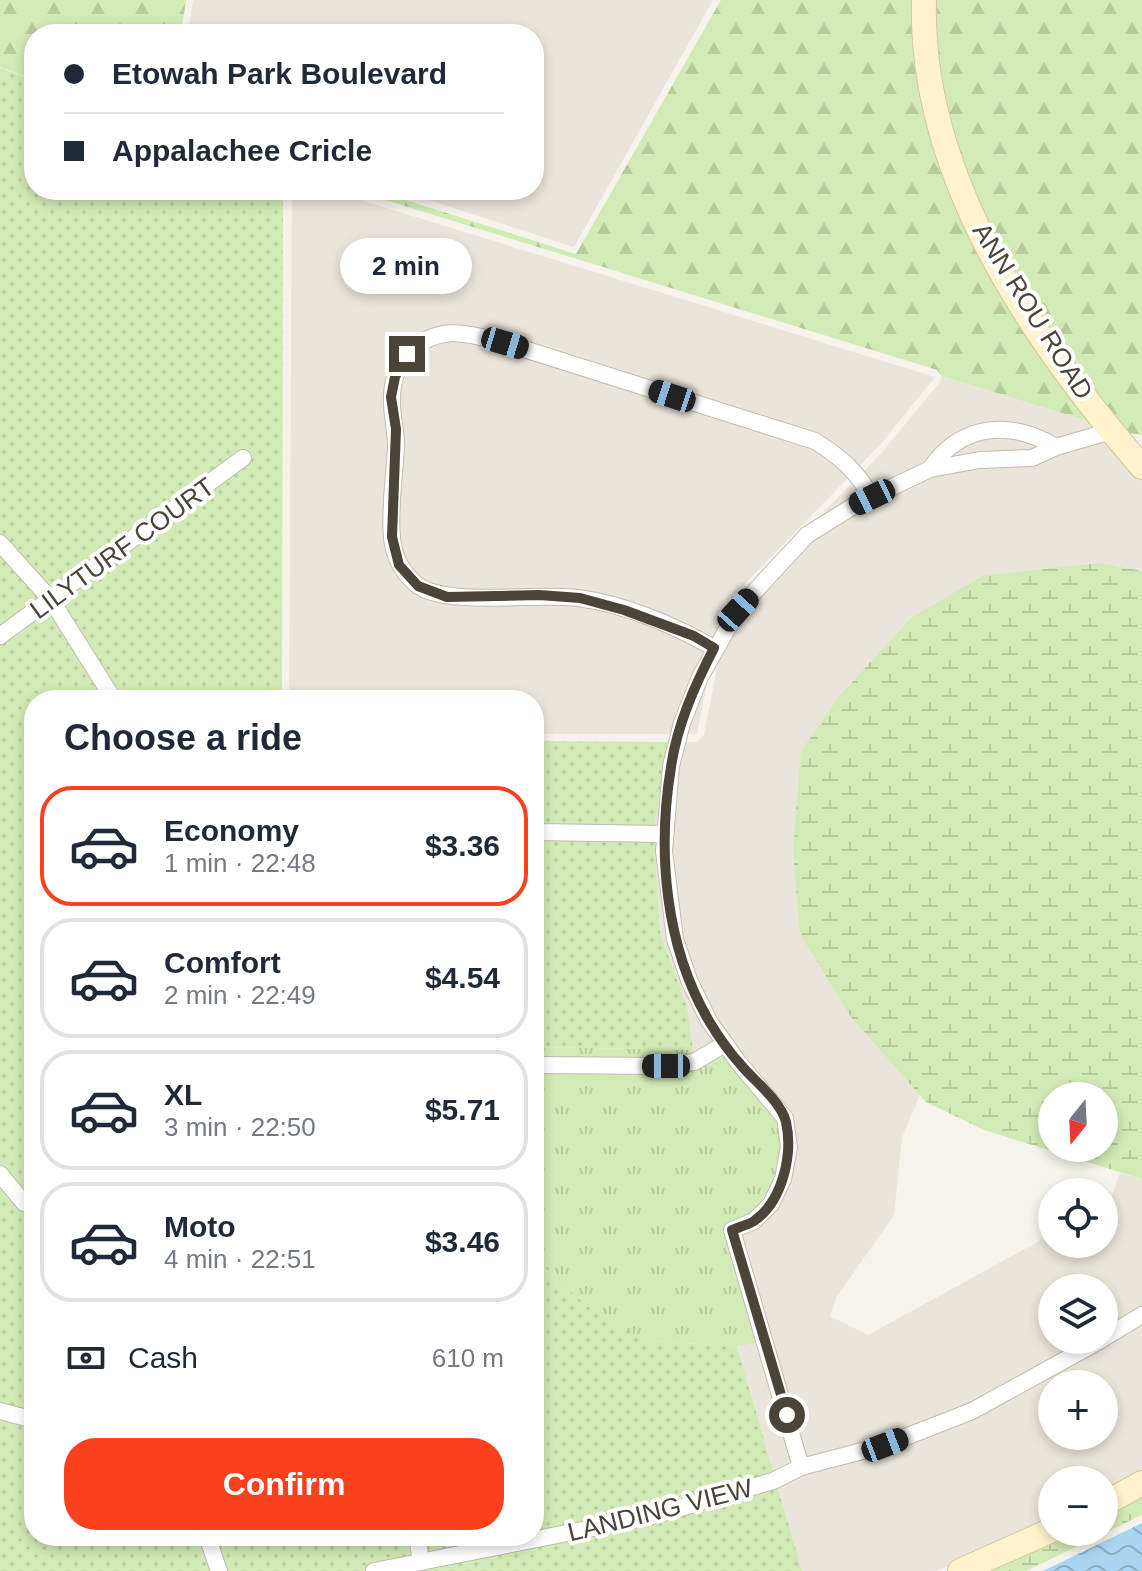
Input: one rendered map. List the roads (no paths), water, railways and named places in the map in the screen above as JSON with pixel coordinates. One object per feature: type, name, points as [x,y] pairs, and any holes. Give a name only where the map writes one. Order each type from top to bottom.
[{"type":"street","name":"ANN ROU ROAD","points":[[924,0],[927,58],[938,119],[953,169],[976,225],[1046,342],[1111,431],[1142,467]]},
{"type":"street","points":[[714,648],[694,636],[624,610],[580,598],[539,595],[447,597],[418,586],[399,565],[392,537],[396,429],[391,397],[395,377],[407,354],[431,338],[456,331],[505,343],[815,441],[854,470],[872,497]]},
{"type":"street","points":[[930,469],[957,442],[982,430],[1007,429],[1056,447]]},
{"type":"street","points":[[801,1467],[732,1230],[754,1221],[771,1204],[783,1179],[789,1147],[785,1118],[709,1021],[689,980],[675,939],[664,851],[671,766],[682,723],[714,648],[738,610],[807,535],[872,497],[930,469],[976,461],[1032,458],[1056,447],[1111,431]]},
{"type":"street","points":[[968,437],[976,461]]},
{"type":"street","name":"LILYTURF COURT","points":[[0,636],[52,601],[243,458]]},
{"type":"street","points":[[0,543],[52,601],[108,690]]},
{"type":"street","points":[[544,832],[665,834]]},
{"type":"street","points":[[544,1065],[666,1066],[694,1062],[725,1044]]},
{"type":"street","points":[[0,1174],[24,1203]]},
{"type":"street","name":"LANDING VIEW","points":[[1118,1329],[1142,1315]]},
{"type":"street","name":"LANDING VIEW","points":[[544,1539],[649,1517],[773,1481],[801,1467],[885,1445],[972,1411],[1075,1354]]},
{"type":"street","points":[[0,1411],[24,1417]]},
{"type":"street","points":[[1118,1496],[1142,1483]]},
{"type":"street","points":[[960,1571],[1038,1536]]},
{"type":"street","points":[[210,1546],[219,1571]]},
{"type":"street","points":[[419,1546],[421,1562]]},
{"type":"street","name":"LANDING VIEW","points":[[374,1571],[509,1546]]},
{"type":"water","points":[[1142,1523],[1142,1571],[1043,1571],[1095,1546],[1118,1546],[1118,1535]]}]
